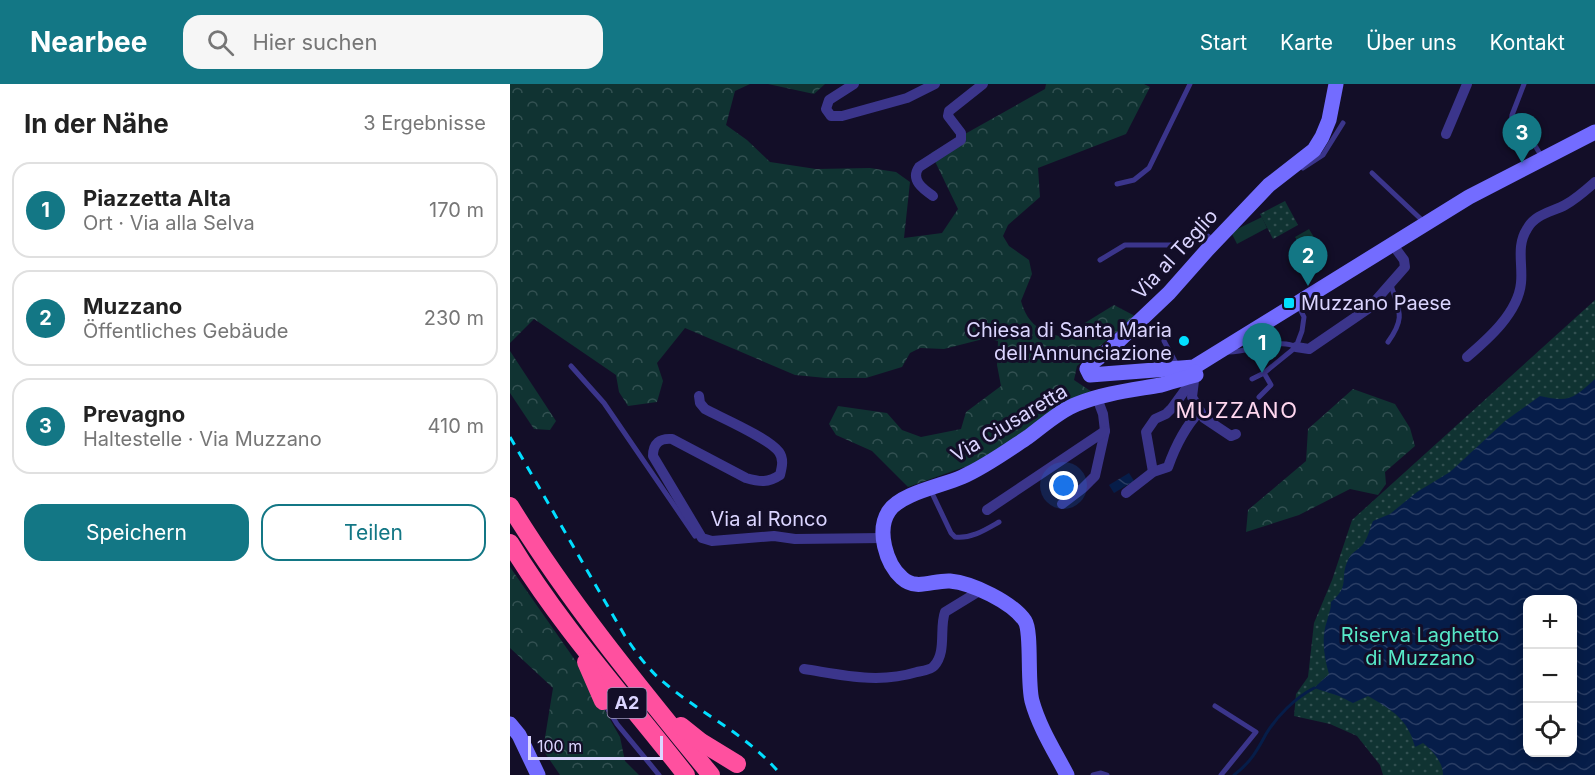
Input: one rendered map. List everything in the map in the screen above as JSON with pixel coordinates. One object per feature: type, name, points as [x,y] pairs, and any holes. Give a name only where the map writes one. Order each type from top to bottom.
[{"type":"highway","name":"A2","points":[[510,506],[557,580],[711,775]]},
{"type":"highway","name":"A2","points":[[510,543],[573,634],[686,775]]},
{"type":"highway","name":"A2","points":[[573,634],[603,701]]},
{"type":"highway","name":"A2","points":[[634,680],[693,736],[739,766]]},
{"type":"street","points":[[854,84],[829,100],[826,109],[831,116],[842,116],[907,98],[935,84]]},
{"type":"street","points":[[933,196],[922,189],[916,179],[916,172],[919,167],[961,140],[961,134],[948,116],[949,111],[983,84]]},
{"type":"street","name":"Via al Teglio","points":[[1336,84],[1329,120],[1318,144],[1308,156],[1269,185],[1169,293],[1109,350],[1092,362],[1087,369],[1090,375],[1189,370],[1469,197],[1595,132]]},
{"type":"street","points":[[1446,134],[1467,84]]},
{"type":"street","points":[[1467,357],[1492,336],[1511,310],[1521,285],[1520,243],[1527,227],[1545,212],[1565,205],[1595,182]]},
{"type":"street","points":[[1296,347],[1309,349],[1369,309],[1406,265],[1393,244]]},
{"type":"street","points":[[1189,370],[1192,397],[1204,418],[1231,436],[1236,434]]},
{"type":"street","points":[[1154,472],[1146,432],[1155,419],[1172,408],[1189,370]]},
{"type":"street","name":"Via Ciusaretta","points":[[1067,775],[1033,703],[1029,688],[1029,631],[1025,621],[997,598],[963,583],[947,581],[921,585],[908,583],[894,569],[888,558],[884,538],[885,519],[890,510],[900,501],[963,477],[1076,404],[1127,390],[1160,385],[1189,370]]},
{"type":"street","name":"Via al Ronco","points":[[699,396],[705,409],[771,444],[781,454],[783,464],[780,475],[770,481],[756,481],[672,439],[665,438],[658,442],[653,447],[653,456],[702,538],[712,541],[774,536],[795,539],[884,538]]},
{"type":"street","points":[[1062,504],[1095,476],[1105,431],[1103,414],[1097,398]]},
{"type":"street","points":[[1126,493],[1154,472],[1168,467],[1174,448],[1189,423],[1200,411]]},
{"type":"street","points":[[987,510],[1105,431]]},
{"type":"street","points":[[804,669],[870,679],[897,678],[928,669],[934,666],[939,658],[945,612],[981,590]]},
{"type":"street","points":[[510,724],[519,735],[538,775]]},
{"type":"lane","points":[[1117,184],[1134,180],[1149,168],[1190,84]]},
{"type":"lane","points":[[1524,84],[1511,122],[1515,129],[1534,144],[1543,159]]},
{"type":"lane","name":"Via al Teglio","points":[[1284,172],[1296,171],[1323,155],[1343,123]]},
{"type":"lane","points":[[1372,173],[1426,224]]},
{"type":"lane","points":[[1100,261],[1125,245],[1182,245],[1208,236],[1214,242]]},
{"type":"lane","points":[[1388,342],[1399,327],[1400,314],[1391,285]]},
{"type":"lane","points":[[1252,379],[1264,373],[1296,347],[1304,317],[1298,304]]},
{"type":"lane","points":[[1164,341],[1189,370]]},
{"type":"lane","points":[[1217,353],[1270,345],[1291,344],[1296,347]]},
{"type":"lane","points":[[571,366],[604,404],[699,541],[712,541]]},
{"type":"lane","points":[[1259,398],[1270,385],[1264,373]]},
{"type":"lane","points":[[930,489],[955,537],[978,534],[999,522]]},
{"type":"lane","points":[[603,701],[617,724],[659,775]]},
{"type":"lane","points":[[1215,706],[1256,732],[1221,775]]},
{"type":"lane","points":[[1093,775],[1101,772],[1107,775]]},
{"type":"green space","points":[[510,84],[750,84],[735,91],[726,125],[747,140],[770,162],[816,169],[870,168],[896,172],[910,182],[904,238],[942,233],[958,209],[931,153],[1045,89],[1046,84],[1144,84],[1150,87],[1126,134],[1038,168],[1040,197],[1008,225],[1003,236],[1009,246],[1029,260],[1032,274],[1021,301],[1027,316],[1036,326],[1062,337],[1114,305],[1135,316],[1077,366],[1074,380],[1092,392],[987,459],[908,487],[872,451],[836,435],[829,424],[838,406],[887,413],[902,430],[921,437],[961,429],[966,412],[1001,386],[997,365],[998,341],[987,338],[944,349],[920,348],[910,353],[902,367],[866,378],[826,378],[795,375],[685,328],[657,363],[663,381],[657,402],[628,406],[619,392],[616,375],[534,319],[510,343]]},
{"type":"green space","points":[[768,84],[825,84],[814,94]]},
{"type":"green space","points":[[1285,201],[1298,225],[1273,239],[1260,214]]},
{"type":"green space","points":[[1262,217],[1267,228],[1237,244],[1231,232]]},
{"type":"green space","points":[[1309,229],[1323,252],[1309,260],[1295,237]]},
{"type":"green space","name":"Riserva Laghetto di Muzzano","points":[[1595,300],[1595,775],[1383,775],[1380,765],[1357,736],[1330,724],[1294,716],[1296,694],[1308,677],[1314,623],[1332,580],[1352,520]]},
{"type":"green space","points":[[510,351],[556,421],[550,430],[534,429],[510,393]]},
{"type":"green space","points":[[1353,389],[1395,404],[1410,428],[1415,446],[1385,472],[1386,484],[1378,495],[1350,489],[1299,515],[1246,532],[1248,510],[1306,461],[1308,429]]},
{"type":"green space","points":[[510,567],[582,670],[620,737],[625,761],[639,775],[560,775],[543,750],[553,688],[510,648]]},
{"type":"water","name":"Riserva Laghetto di Muzzano","points":[[1595,379],[1595,775],[1443,775],[1434,753],[1423,743],[1415,747],[1403,722],[1384,706],[1368,696],[1353,703],[1314,688],[1329,674],[1324,641],[1331,602],[1343,586],[1349,557],[1364,543],[1373,521],[1390,514],[1417,492],[1450,472],[1505,421],[1540,396],[1565,399],[1576,395]]},
{"type":"water","points":[[1129,473],[1134,481],[1114,493],[1109,485]]},
{"type":"waterway","points":[[1234,775],[1253,756],[1270,727],[1281,714],[1293,702],[1314,688]]},
{"type":"railway","points":[[510,437],[625,636],[644,662],[667,685],[741,737],[781,775]]},
{"type":"place","name":"Prevagno","points":[[1522,163]]},
{"type":"place","name":"Muzzano","points":[[1308,286]]},
{"type":"place","name":"Muzzano Paese","points":[[1289,303]]},
{"type":"place","name":"Chiesa di Santa Maria dell'Annunciazione","points":[[1184,341]]},
{"type":"place","name":"Piazzetta Alta","points":[[1262,373]]},
{"type":"district","name":"MUZZANO","points":[[1237,410]]}]
